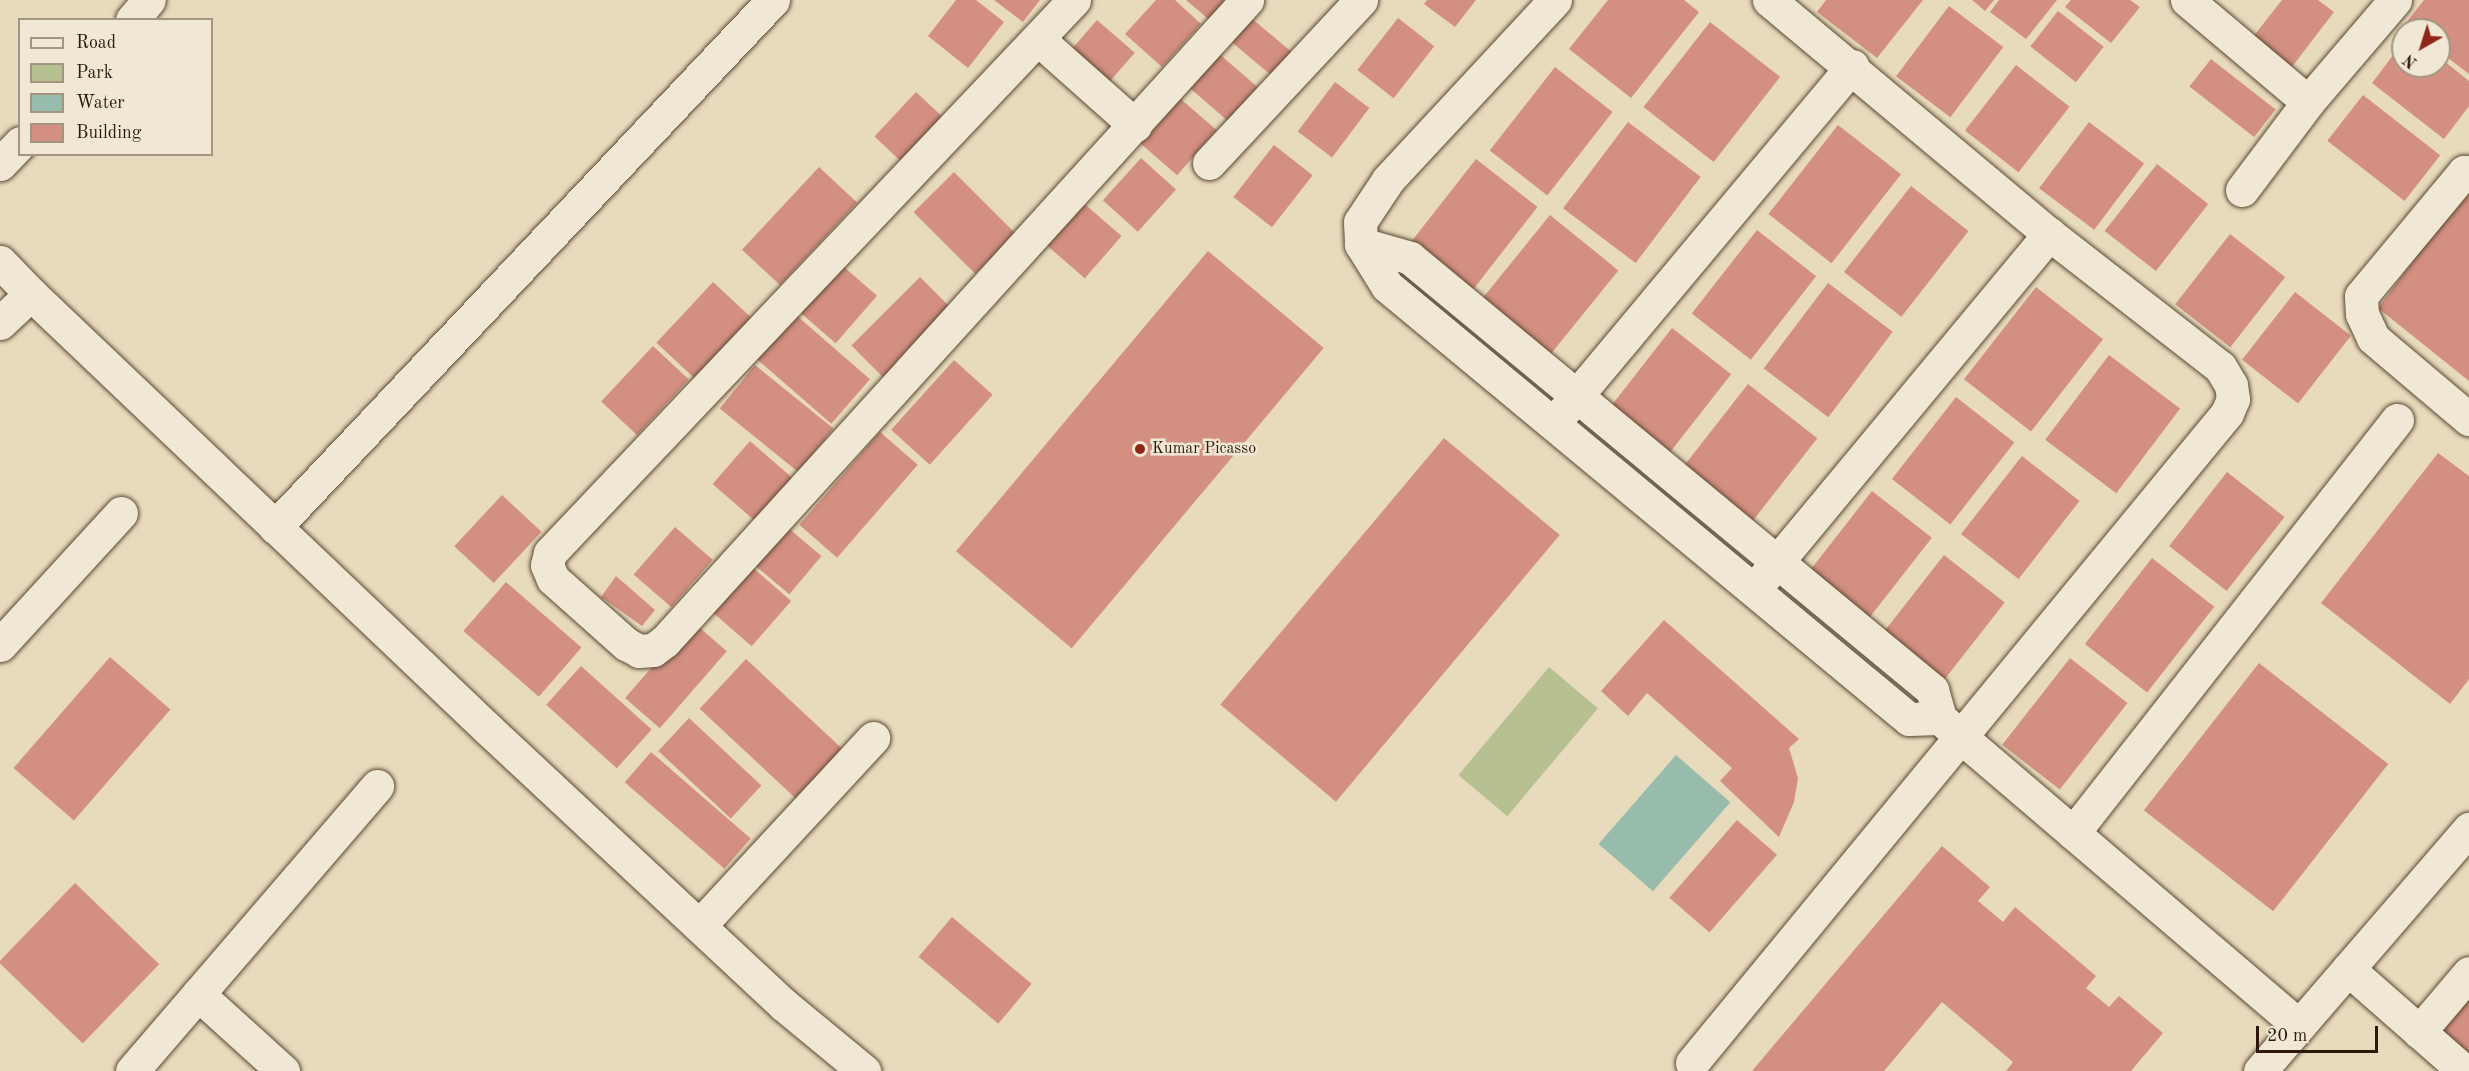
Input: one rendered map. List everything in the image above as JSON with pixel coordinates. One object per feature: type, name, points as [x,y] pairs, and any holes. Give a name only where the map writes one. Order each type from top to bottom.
[{"type":"street","points":[[134,18],[149,0]]},
{"type":"street","points":[[275,527],[773,0]]},
{"type":"street","points":[[1074,0],[550,553],[547,566],[553,579],[626,644],[639,651],[653,650],[665,641],[1247,0]]},
{"type":"street","points":[[1209,163],[1361,0]]},
{"type":"street","points":[[1555,0],[1388,180],[1360,222],[1361,244],[1387,286],[1909,718],[1951,728]]},
{"type":"street","points":[[1692,1063],[1951,728],[2227,413],[2233,399],[2231,385],[2220,368],[2049,234],[1852,66],[1769,0]]},
{"type":"street","points":[[2187,0],[2308,102]]},
{"type":"street","points":[[2242,190],[2308,102],[2395,0]]},
{"type":"street","points":[[1038,39],[1135,125]]},
{"type":"street","points":[[1553,424],[1852,66]]},
{"type":"street","points":[[0,165],[18,145]]},
{"type":"street","points":[[2469,172],[2464,172],[2361,296],[2362,314],[2373,338],[2469,419]]},
{"type":"street","points":[[1753,590],[2049,234]]},
{"type":"street","points":[[1361,244],[1410,258],[1932,690],[1951,728],[2299,1026]]},
{"type":"street","points":[[0,262],[275,527],[784,1005],[864,1071]]},
{"type":"street","points":[[0,322],[31,294]]},
{"type":"street","points":[[2073,833],[2397,420]]},
{"type":"street","points":[[0,645],[121,513]]},
{"type":"street","points":[[700,925],[873,738]]},
{"type":"street","points":[[132,1071],[377,786]]},
{"type":"street","points":[[2260,1071],[2348,969],[2463,848]]},
{"type":"street","points":[[2348,969],[2464,1071]]},
{"type":"street","points":[[2419,1032],[2469,973]]},
{"type":"street","points":[[198,994],[283,1071]]},
{"type":"green space","points":[[1549,667],[1598,708],[1507,816],[1458,775]]},
{"type":"water","points":[[1676,755],[1730,802],[1653,891],[1599,844]]},
{"type":"building","points":[[956,0],[976,0],[1004,22],[968,68],[928,36]]},
{"type":"building","points":[[994,0],[1040,0],[1023,22]]},
{"type":"building","points":[[1156,0],[1175,0],[1201,24],[1162,67],[1125,34]]},
{"type":"building","points":[[1186,0],[1232,0],[1213,23]]},
{"type":"building","points":[[1427,0],[1476,0],[1455,27],[1424,4]]},
{"type":"building","points":[[1608,0],[1684,0],[1699,12],[1631,98],[1569,49]]},
{"type":"building","points":[[1826,0],[1923,0],[1877,58],[1817,12]]},
{"type":"building","points":[[1972,0],[1994,0],[1985,11]]},
{"type":"building","points":[[1999,0],[2057,0],[2026,39],[1990,12]]},
{"type":"building","points":[[2071,0],[2130,0],[2140,7],[2111,43],[2065,7]]},
{"type":"building","points":[[2282,0],[2318,0],[2334,12],[2288,72],[2249,42]]},
{"type":"building","points":[[2424,0],[2469,0],[2469,74],[2451,60],[2451,18],[2410,18]]},
{"type":"building","points":[[1949,6],[2003,47],[1950,117],[1896,76]]},
{"type":"building","points":[[2058,11],[2104,47],[2076,82],[2030,46]]},
{"type":"building","points":[[1250,17],[1294,54],[1274,77],[1230,41]]},
{"type":"building","points":[[1398,18],[1434,46],[1394,98],[1357,70]]},
{"type":"building","points":[[1097,20],[1135,53],[1108,84],[1070,51]]},
{"type":"building","points":[[1710,22],[1780,77],[1714,162],[1644,107]]},
{"type":"building","points":[[1217,52],[1259,88],[1229,122],[1187,86]]},
{"type":"building","points":[[2391,58],[2391,78],[2451,78],[2451,67],[2469,81],[2469,106],[2444,139],[2372,83]]},
{"type":"building","points":[[2211,59],[2276,109],[2254,137],[2189,87]]},
{"type":"building","points":[[2016,65],[2070,107],[2018,172],[1965,130]]},
{"type":"building","points":[[1555,67],[1613,112],[1547,195],[1490,151]]},
{"type":"building","points":[[1335,82],[1369,108],[1332,157],[1298,132]]},
{"type":"building","points":[[916,92],[947,121],[905,165],[874,137]]},
{"type":"building","points":[[1175,94],[1217,130],[1177,175],[1136,139]]},
{"type":"building","points":[[2363,95],[2440,155],[2405,201],[2327,141]]},
{"type":"building","points":[[1628,122],[1701,177],[1636,263],[1563,208]]},
{"type":"building","points":[[2089,122],[2144,164],[2094,230],[2039,188]]},
{"type":"building","points":[[1838,125],[1901,174],[1831,263],[1768,214]]},
{"type":"building","points":[[1274,145],[1313,175],[1272,227],[1233,197]]},
{"type":"building","points":[[1141,158],[1176,189],[1138,232],[1103,200]]},
{"type":"building","points":[[1476,159],[1537,207],[1471,292],[1410,244]]},
{"type":"building","points":[[2157,164],[2208,204],[2156,271],[2105,231]]},
{"type":"building","points":[[819,167],[857,202],[780,285],[742,250]]},
{"type":"building","points":[[954,172],[1016,234],[975,274],[914,212]]},
{"type":"building","points":[[1911,186],[1969,231],[1901,317],[1844,272]]},
{"type":"building","points":[[2469,186],[2469,381],[2378,308]]},
{"type":"building","points":[[1080,200],[1122,236],[1085,278],[1043,242]]},
{"type":"building","points":[[1550,215],[1618,270],[1548,357],[1480,302]]},
{"type":"building","points":[[1757,230],[1816,276],[1751,360],[1692,314]]},
{"type":"building","points":[[2230,234],[2285,277],[2230,347],[2175,304]]},
{"type":"building","name":"Kumar Picasso","points":[[1208,251],[1324,348],[1072,648],[956,551]]},
{"type":"building","points":[[837,261],[877,296],[836,343],[796,309]]},
{"type":"building","points":[[920,277],[953,310],[885,379],[851,346]]},
{"type":"building","points":[[713,282],[752,319],[696,380],[656,343]]},
{"type":"building","points":[[1828,283],[1893,332],[1828,417],[1764,368]]},
{"type":"building","points":[[2036,287],[2103,339],[2031,432],[1964,379]]},
{"type":"building","points":[[2295,292],[2351,336],[2298,403],[2242,360]]},
{"type":"building","points":[[796,315],[870,379],[831,424],[757,360]]},
{"type":"building","points":[[1672,328],[1731,374],[1668,455],[1609,409]]},
{"type":"building","points":[[653,346],[689,379],[637,435],[601,402]]},
{"type":"building","points":[[2109,355],[2180,409],[2116,493],[2045,440]]},
{"type":"building","points":[[954,360],[993,395],[930,465],[891,430]]},
{"type":"building","points":[[755,365],[833,429],[798,472],[720,409]]},
{"type":"building","points":[[1748,384],[1817,438],[1753,521],[1683,467]]},
{"type":"building","points":[[1956,397],[2014,443],[1950,525],[1892,479]]},
{"type":"building","points":[[880,432],[918,465],[837,558],[799,525]]},
{"type":"building","points":[[1444,438],[1560,535],[1336,802],[1220,705]]},
{"type":"building","points":[[750,441],[793,478],[756,521],[713,484]]},
{"type":"building","points":[[2438,453],[2469,476],[2469,679],[2450,704],[2321,603]]},
{"type":"building","points":[[2022,456],[2080,501],[2019,579],[1961,534]]},
{"type":"building","points":[[2227,472],[2285,517],[2227,591],[2169,546]]},
{"type":"building","points":[[1872,491],[1932,538],[1866,622],[1806,575]]},
{"type":"building","points":[[502,495],[541,532],[494,583],[454,546]]},
{"type":"building","points":[[675,527],[713,560],[671,607],[634,575]]},
{"type":"building","points":[[787,527],[821,556],[789,594],[755,565]]},
{"type":"building","points":[[1944,555],[2005,602],[1943,681],[1882,634]]},
{"type":"building","points":[[2152,558],[2214,607],[2147,693],[2085,644]]},
{"type":"building","points":[[745,561],[791,601],[752,646],[706,606]]},
{"type":"building","points":[[616,576],[655,610],[642,626],[601,597]]},
{"type":"building","points":[[506,582],[581,648],[539,697],[463,631]]},
{"type":"building","points":[[1664,620],[1799,739],[1789,748],[1798,778],[1794,802],[1779,837],[1720,781],[1732,768],[1647,693],[1628,716],[1601,691]]},
{"type":"building","points":[[692,621],[727,651],[660,728],[625,698]]},
{"type":"building","points":[[110,657],[170,709],[74,820],[14,768]]},
{"type":"building","points":[[2070,658],[2128,703],[2060,790],[2002,745]]},
{"type":"building","points":[[746,659],[845,752],[799,801],[700,709]]},
{"type":"building","points":[[2259,663],[2388,764],[2273,911],[2144,810]]},
{"type":"building","points":[[581,666],[652,730],[617,768],[546,705]]},
{"type":"building","points":[[689,718],[761,786],[731,818],[658,751]]},
{"type":"building","points":[[651,752],[751,839],[724,869],[625,782]]},
{"type":"building","points":[[1737,820],[1777,855],[1709,933],[1669,898]]},
{"type":"building","points":[[1942,846],[1990,887],[1978,901],[2003,922],[2015,907],[2096,976],[2086,988],[2109,1007],[2119,996],[2163,1033],[2131,1071],[2006,1071],[2013,1062],[1942,1002],[1884,1071],[1752,1071]]},
{"type":"building","points":[[75,883],[159,964],[83,1043],[0,963],[0,961]]},
{"type":"building","points":[[952,917],[1032,984],[998,1024],[919,957]]},
{"type":"building","points":[[2469,997],[2469,1066],[2435,1039]]},
{"type":"place","name":"Kumar Picasso","points":[[1140,449]]}]
